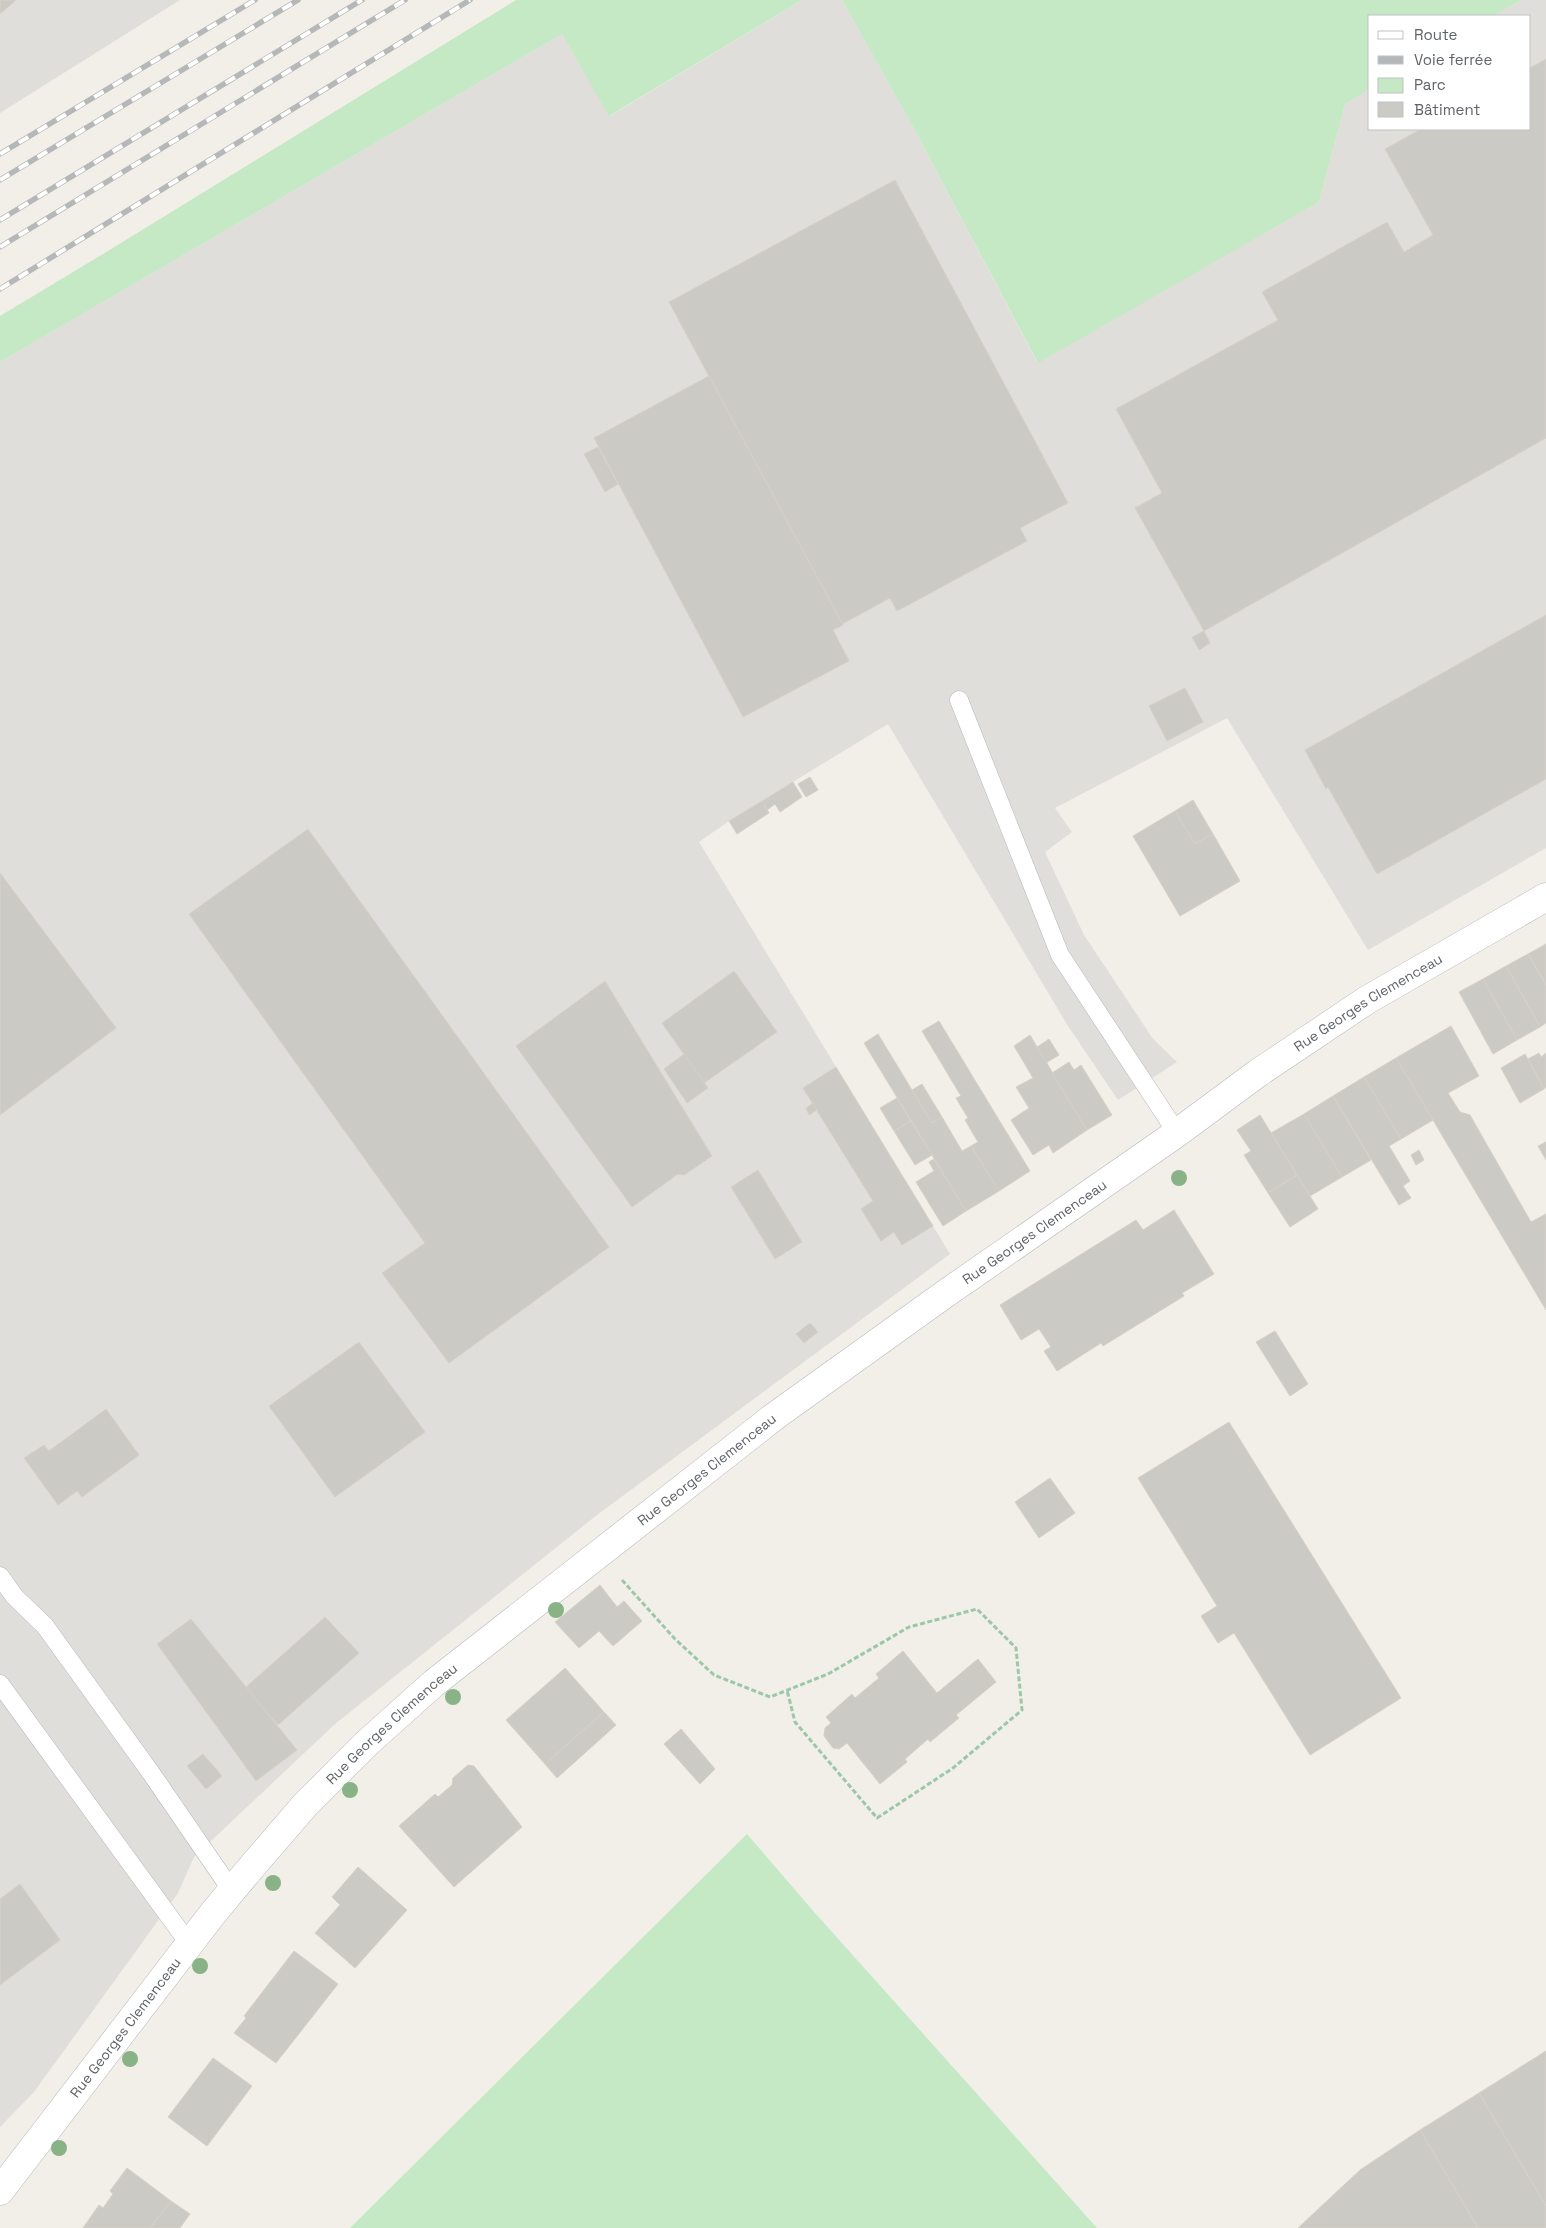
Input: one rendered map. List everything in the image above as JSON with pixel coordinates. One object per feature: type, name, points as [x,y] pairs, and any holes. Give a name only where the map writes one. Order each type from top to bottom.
[{"type":"street","name":"Rue Georges Clemenceau","points":[[0,2192],[232,1891],[306,1805],[367,1743],[465,1657],[775,1416],[945,1294],[1177,1133],[1258,1073],[1351,1010],[1546,897]]},
{"type":"lane","points":[[959,700],[1060,955],[1177,1133]]},
{"type":"lane","points":[[0,1576],[14,1596],[45,1626],[151,1772],[232,1891]]},
{"type":"lane","points":[[0,1684],[190,1945]]},
{"type":"path","points":[[627,1586],[674,1639],[714,1675],[770,1697],[787,1690],[828,1674],[909,1627],[976,1609],[1016,1648],[1022,1710],[953,1768],[877,1818],[796,1722],[787,1690]]},
{"type":"shaded area","points":[[0,0],[180,0],[0,113]]},
{"type":"shaded area","points":[[802,0],[842,0],[912,125],[1037,362],[1319,202],[1345,104],[1368,90],[1368,130],[1531,130],[1531,15],[1495,15],[1521,0],[1546,0],[1546,848],[1368,950],[1227,718],[1055,808],[1072,832],[1045,852],[1084,935],[1153,1039],[1177,1062],[1118,1100],[1068,1026],[888,724],[729,821],[699,842],[950,1254],[597,1515],[335,1724],[194,1857],[178,1893],[34,2092],[0,2127],[0,362],[562,34],[610,116]]},
{"type":"green space","points":[[516,0],[802,0],[609,116],[562,34],[0,362],[0,316]]},
{"type":"green space","points":[[842,0],[1521,0],[1495,15],[1368,15],[1368,90],[1345,104],[1319,202],[1038,363],[912,125]]},
{"type":"green space","points":[[747,1834],[815,1913],[1097,2228],[350,2228]]},
{"type":"building","points":[[0,0],[16,0],[0,14]]},
{"type":"building","points":[[1546,59],[1546,438],[1204,631],[1135,508],[1162,493],[1116,409],[1278,320],[1262,292],[1387,222],[1404,252],[1433,235],[1385,149],[1419,130],[1531,130],[1531,67]]},
{"type":"building","points":[[895,180],[1068,503],[1020,528],[1027,541],[897,611],[890,598],[842,624],[669,302]]},
{"type":"building","points":[[709,376],[843,625],[833,630],[849,661],[743,717],[594,438]]},
{"type":"building","points":[[598,447],[618,484],[605,492],[584,454]]},
{"type":"building","points":[[1546,615],[1546,779],[1377,874],[1305,750]]},
{"type":"building","points":[[1204,631],[1210,643],[1199,650],[1192,637]]},
{"type":"building","points":[[1185,688],[1203,722],[1167,741],[1149,706]]},
{"type":"building","points":[[810,777],[818,790],[806,797],[798,784]]},
{"type":"building","points":[[793,782],[802,797],[780,812],[775,804],[767,810],[762,801]]},
{"type":"building","points":[[1193,800],[1213,834],[1195,844],[1175,811]]},
{"type":"building","points":[[762,801],[769,813],[737,834],[729,821]]},
{"type":"building","points":[[1175,811],[1195,844],[1213,834],[1240,881],[1180,916],[1133,836]]},
{"type":"building","points":[[308,829],[609,1247],[449,1363],[382,1273],[425,1243],[189,914]]},
{"type":"building","points":[[0,873],[116,1028],[0,1115]]},
{"type":"building","points":[[1546,944],[1546,985],[1528,954]]},
{"type":"building","points":[[1528,954],[1546,985],[1546,1023],[1540,1027],[1506,966]]},
{"type":"building","points":[[1506,966],[1540,1027],[1517,1040],[1483,979]]},
{"type":"building","points":[[734,971],[777,1032],[704,1083],[662,1023]]},
{"type":"building","points":[[1483,979],[1517,1040],[1493,1054],[1459,992]]},
{"type":"building","points":[[605,981],[712,1156],[684,1175],[678,1174],[632,1207],[516,1046]]},
{"type":"building","points":[[939,1021],[1030,1171],[999,1191],[971,1146],[978,1142],[965,1120],[968,1118],[956,1098],[961,1096],[922,1031]]},
{"type":"building","points":[[1451,1026],[1479,1076],[1448,1093],[1460,1112],[1470,1115],[1531,1222],[1546,1214],[1546,1310],[1396,1058]]},
{"type":"building","points":[[878,1034],[932,1123],[942,1117],[962,1151],[971,1146],[999,1191],[966,1211],[864,1043]]},
{"type":"building","points":[[1030,1035],[1087,1130],[1053,1153],[1049,1145],[1033,1155],[1011,1120],[1029,1108],[1016,1087],[1033,1078],[1014,1046]]},
{"type":"building","points":[[1049,1039],[1059,1055],[1046,1063],[1037,1047]]},
{"type":"building","points":[[1539,1053],[1541,1057],[1546,1053],[1546,1087],[1544,1089],[1528,1059]]},
{"type":"building","points":[[684,1054],[708,1088],[687,1103],[664,1069]]},
{"type":"building","points":[[1525,1054],[1544,1089],[1520,1103],[1501,1068]]},
{"type":"building","points":[[1396,1058],[1433,1120],[1401,1139],[1364,1077]]},
{"type":"building","points":[[1069,1062],[1074,1070],[1081,1065],[1112,1115],[1087,1130],[1052,1073]]},
{"type":"building","points":[[836,1067],[933,1226],[902,1245],[894,1232],[881,1241],[861,1209],[873,1201],[803,1088]]},
{"type":"building","points":[[1364,1077],[1401,1139],[1389,1146],[1410,1181],[1403,1186],[1411,1198],[1399,1205],[1333,1096]]},
{"type":"building","points":[[922,1084],[942,1117],[932,1123],[912,1090]]},
{"type":"building","points":[[1333,1096],[1371,1160],[1342,1177],[1304,1114]]},
{"type":"building","points":[[897,1098],[911,1121],[894,1131],[880,1108]]},
{"type":"building","points":[[813,1103],[817,1110],[809,1115],[806,1108]]},
{"type":"building","points":[[1304,1114],[1342,1177],[1310,1196],[1271,1133]]},
{"type":"building","points":[[1260,1115],[1297,1175],[1268,1193],[1244,1155],[1251,1151],[1237,1130]]},
{"type":"building","points":[[911,1121],[932,1155],[915,1165],[894,1131]]},
{"type":"building","points":[[1546,1142],[1546,1160],[1538,1146]]},
{"type":"building","points":[[1419,1150],[1424,1160],[1416,1165],[1411,1155]]},
{"type":"building","points":[[934,1159],[966,1211],[943,1226],[916,1182],[934,1171],[929,1162]]},
{"type":"building","points":[[758,1170],[802,1242],[775,1259],[731,1187]]},
{"type":"building","points":[[1297,1175],[1318,1209],[1290,1227],[1268,1193]]},
{"type":"building","points":[[1174,1210],[1214,1274],[1182,1293],[1184,1296],[1103,1346],[1101,1343],[1057,1371],[1044,1351],[1051,1347],[1039,1329],[1021,1340],[1000,1305],[1136,1220],[1143,1230]]},
{"type":"building","points":[[810,1323],[818,1332],[804,1343],[796,1334]]},
{"type":"building","points":[[1275,1331],[1308,1384],[1290,1396],[1256,1342]]},
{"type":"building","points":[[359,1342],[425,1432],[335,1497],[269,1406]]},
{"type":"building","points":[[106,1409],[139,1455],[82,1497],[77,1491],[58,1505],[24,1458],[44,1445],[49,1451]]},
{"type":"building","points":[[1229,1422],[1401,1698],[1310,1755],[1234,1633],[1218,1643],[1201,1616],[1217,1606],[1138,1478]]},
{"type":"building","points":[[1050,1478],[1075,1513],[1039,1538],[1015,1502]]},
{"type":"building","points":[[600,1585],[617,1607],[624,1601],[642,1621],[613,1646],[599,1631],[579,1648],[555,1622]]},
{"type":"building","points":[[325,1617],[359,1653],[278,1725],[245,1688]]},
{"type":"building","points":[[191,1619],[297,1750],[256,1781],[157,1644]]},
{"type":"building","points":[[903,1651],[937,1693],[978,1659],[996,1682],[956,1715],[959,1718],[930,1742],[928,1739],[905,1759],[907,1762],[880,1784],[847,1743],[839,1749],[833,1748],[824,1736],[825,1728],[831,1723],[826,1717],[852,1694],[855,1698],[879,1678],[876,1674]]},
{"type":"building","points":[[565,1668],[604,1712],[545,1764],[506,1720]]},
{"type":"building","points":[[604,1712],[616,1725],[557,1778],[545,1764]]},
{"type":"building","points":[[681,1729],[715,1769],[700,1784],[664,1744]]},
{"type":"building","points":[[203,1754],[222,1776],[206,1789],[187,1766]]},
{"type":"building","points":[[468,1765],[474,1766],[522,1827],[454,1887],[399,1826],[435,1794],[438,1797],[452,1785],[453,1778]]},
{"type":"building","points":[[358,1867],[407,1910],[355,1968],[315,1933],[340,1905],[332,1897]]},
{"type":"building","points":[[20,1884],[60,1940],[0,1985],[0,1899]]},
{"type":"building","points":[[294,1951],[338,1984],[276,2063],[234,2033],[246,2018],[244,2016]]},
{"type":"building","points":[[1546,2051],[1546,2206],[1479,2093]]},
{"type":"building","points":[[213,2058],[252,2086],[207,2146],[168,2117]]},
{"type":"building","points":[[1479,2093],[1546,2206],[1546,2228],[1478,2228],[1420,2130]]},
{"type":"building","points":[[1420,2130],[1478,2228],[1298,2228],[1360,2170]]},
{"type":"building","points":[[127,2168],[171,2201],[150,2228],[83,2228],[99,2205],[103,2208],[113,2194],[110,2191]]},
{"type":"building","points":[[171,2201],[190,2214],[180,2228],[150,2228]]},
{"type":"railway","points":[[0,154],[255,0]]},
{"type":"railway","points":[[0,180],[298,0]]},
{"type":"railway","points":[[0,220],[362,0]]},
{"type":"railway","points":[[0,247],[405,0]]},
{"type":"railway","points":[[0,289],[470,0]]}]
